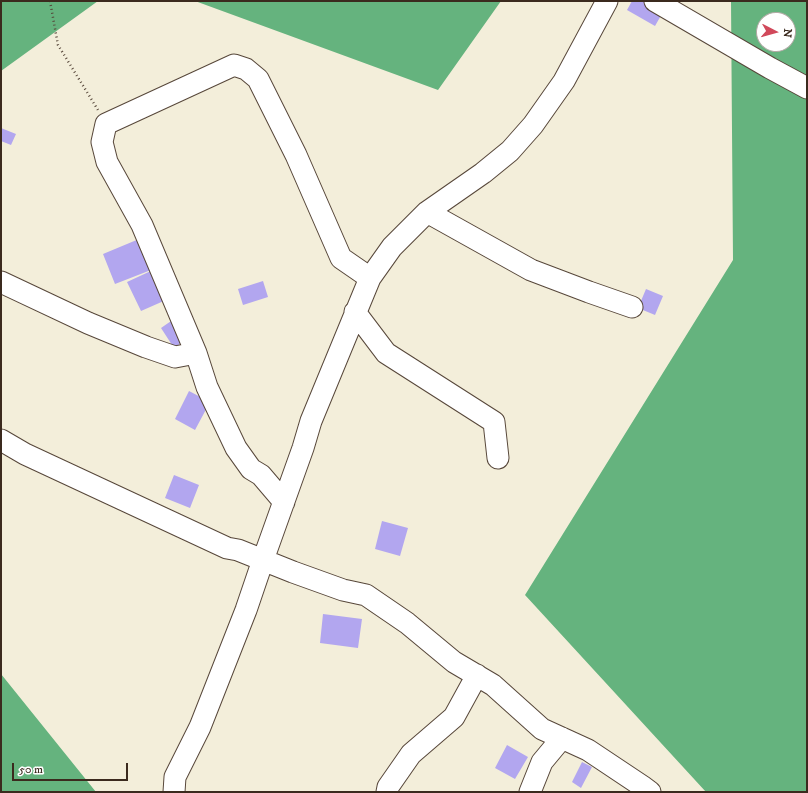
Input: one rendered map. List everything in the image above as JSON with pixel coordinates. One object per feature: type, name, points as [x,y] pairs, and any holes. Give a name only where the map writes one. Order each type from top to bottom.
[{"type":"street","points":[[174,792],[175,777],[200,727],[246,610],[303,448],[311,421],[370,278],[392,247],[427,212],[483,173],[510,151],[533,125],[564,81],[607,1]]},
{"type":"street","points":[[655,1],[807,88]]},
{"type":"street","points":[[284,502],[261,475],[251,469],[236,448],[207,387],[196,353],[142,225],[107,162],[102,142],[106,124],[234,65],[246,68],[258,79],[296,155],[341,258],[370,278]]},
{"type":"street","points":[[427,212],[531,270],[588,292],[632,306]]},
{"type":"street","points":[[1,282],[88,323],[146,347],[175,357],[196,353]]},
{"type":"street","points":[[355,312],[386,353],[494,422],[498,458]]},
{"type":"street","points":[[1,440],[25,454],[227,548],[238,550],[343,590],[366,595],[406,623],[454,662],[493,685],[542,729],[588,750],[650,792]]},
{"type":"street","points":[[387,792],[388,787],[411,754],[454,717],[477,675]]},
{"type":"street","points":[[530,792],[542,762],[562,738]]},
{"type":"path","points":[[50,1],[58,45],[106,124]]},
{"type":"green space","points":[[1,1],[98,1],[1,71]]},
{"type":"green space","points":[[195,1],[501,1],[438,90]]},
{"type":"green space","points":[[731,1],[807,1],[807,792],[706,792],[525,595],[733,260]]},
{"type":"green space","points":[[1,674],[96,792],[1,792]]},
{"type":"building","points":[[632,1],[642,1],[663,12],[655,26],[627,10]]},
{"type":"building","points":[[1,128],[16,134],[11,145],[1,141]]},
{"type":"building","points":[[139,239],[151,270],[115,284],[103,254]]},
{"type":"building","points":[[153,270],[166,300],[141,311],[127,282]]},
{"type":"building","points":[[263,281],[268,297],[243,305],[238,289]]},
{"type":"building","points":[[646,289],[663,296],[655,315],[638,308]]},
{"type":"building","points":[[174,319],[187,339],[174,348],[161,328]]},
{"type":"building","points":[[189,391],[210,402],[195,430],[175,419]]},
{"type":"building","points":[[174,475],[199,485],[190,508],[165,498]]},
{"type":"building","points":[[382,521],[408,528],[400,556],[375,549]]},
{"type":"building","points":[[323,614],[362,619],[358,648],[320,643]]},
{"type":"building","points":[[507,745],[528,757],[515,779],[495,768]]},
{"type":"building","points":[[582,762],[592,767],[581,788],[572,782]]}]
